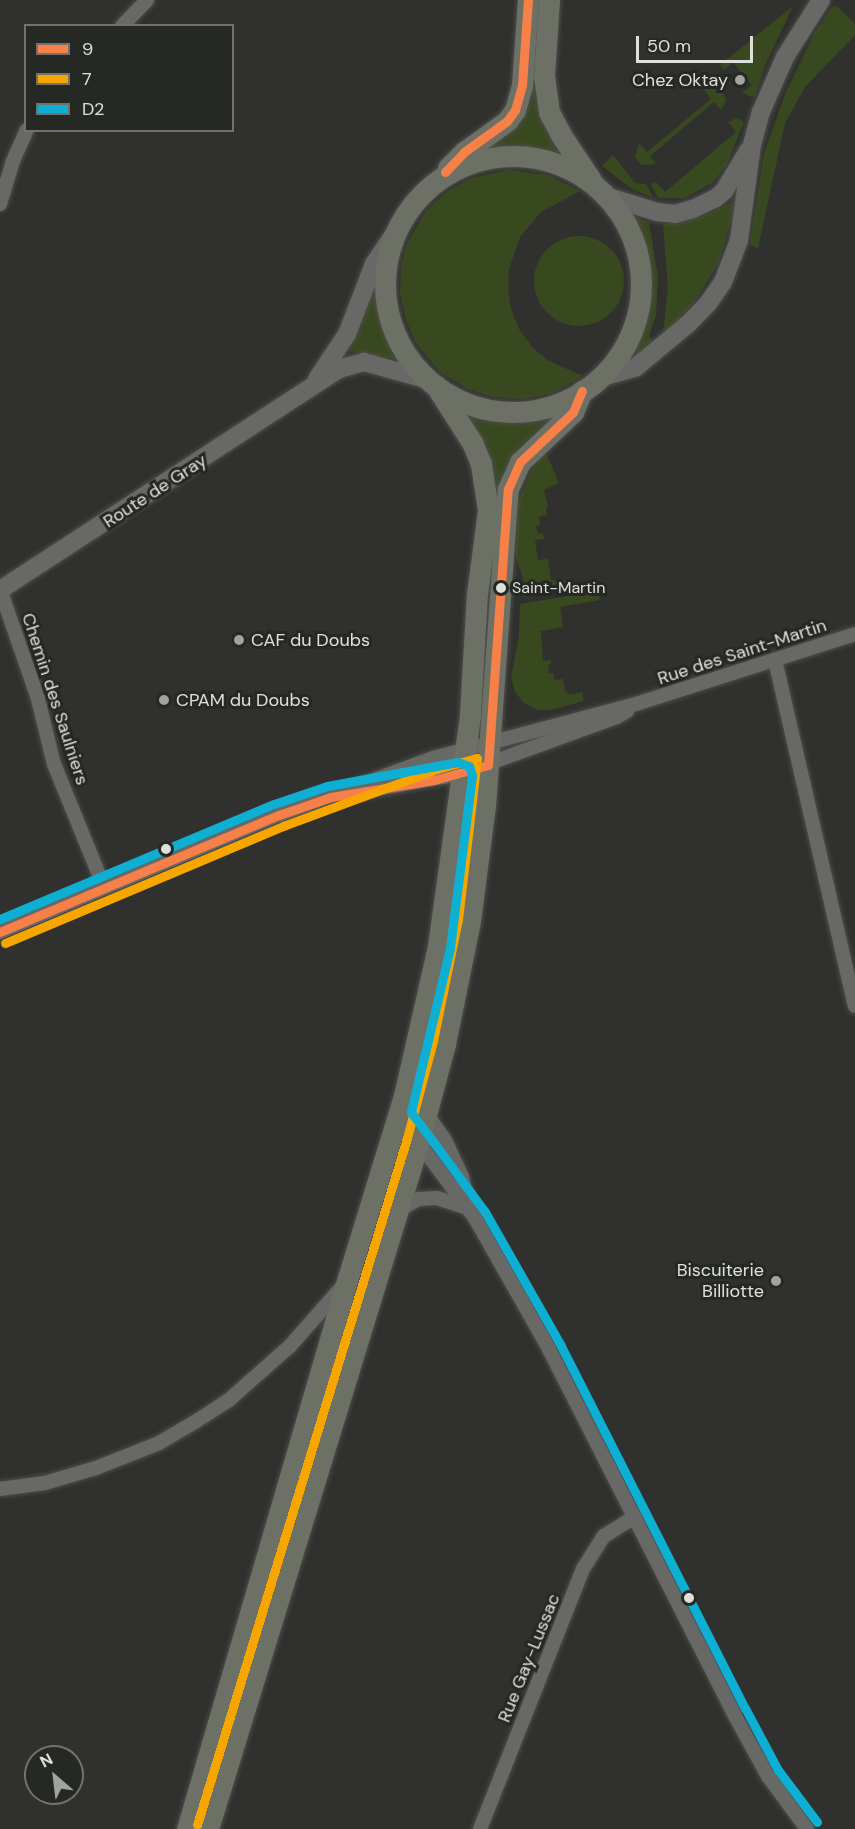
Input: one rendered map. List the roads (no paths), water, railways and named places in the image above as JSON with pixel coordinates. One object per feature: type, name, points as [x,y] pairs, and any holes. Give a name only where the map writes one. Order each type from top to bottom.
[{"type":"main road","points":[[188,1829],[347,1281],[398,1115],[438,946],[470,710],[477,594],[488,510],[481,464],[473,444],[432,383],[402,348],[388,309],[386,268],[399,228],[414,204],[459,156],[507,121],[515,110],[522,85],[528,0]]},
{"type":"main road","points":[[208,1829],[398,1211],[445,1044],[470,921],[491,742],[508,489],[520,462],[573,411],[591,385],[611,366],[629,338],[635,322],[641,289],[638,255],[633,239],[626,223],[561,135],[549,112],[544,76],[549,0]]},
{"type":"main road","points":[[432,383],[474,406],[508,412],[544,408],[591,385],[635,368],[688,324],[710,302],[723,282],[739,240],[752,144],[761,112],[785,57],[821,0]]},
{"type":"main road","points":[[434,184],[477,162],[524,157],[555,164],[601,192],[657,212],[675,214],[693,209],[724,191],[752,144]]},
{"type":"main road","name":"Route de Gray","points":[[309,390],[347,334],[374,264],[399,228]]},
{"type":"main road","name":"Route de Gray","points":[[0,590],[339,369],[364,362],[432,383]]},
{"type":"street","points":[[124,24],[147,0]]},
{"type":"street","points":[[0,204],[13,161],[26,132]]},
{"type":"street","name":"Chemin des Saulniers","points":[[0,590],[38,699],[54,765],[104,887]]},
{"type":"street","name":"Rue des Saint-Martin","points":[[331,796],[463,749],[639,703],[855,634]]},
{"type":"street","points":[[775,660],[855,1006]]},
{"type":"street","name":"Rue des Saint-Martin","points":[[331,796],[460,774],[617,717],[639,703]]},
{"type":"street","points":[[0,932],[279,815],[331,796]]},
{"type":"street","points":[[398,1115],[426,1113],[445,1140],[462,1177],[470,1209]]},
{"type":"street","points":[[398,1115],[470,1209],[549,1349],[768,1776],[807,1829]]},
{"type":"street","points":[[398,1211],[419,1198],[437,1198],[470,1209]]},
{"type":"street","points":[[0,1489],[45,1483],[96,1468],[159,1443],[198,1420],[230,1399],[290,1346],[347,1281]]},
{"type":"street","name":"Rue Gay-Lussac","points":[[480,1829],[583,1569],[604,1536],[634,1517]]},
{"type":"place","name":"Chez Oktay","points":[[740,80]]},
{"type":"place","name":"Saint-Martin","points":[[501,588]]},
{"type":"place","name":"CAF du Doubs","points":[[239,640]]},
{"type":"place","name":"CPAM du Doubs","points":[[164,700]]},
{"type":"place","name":"Biscuiterie Billiotte","points":[[776,1281]]}]
